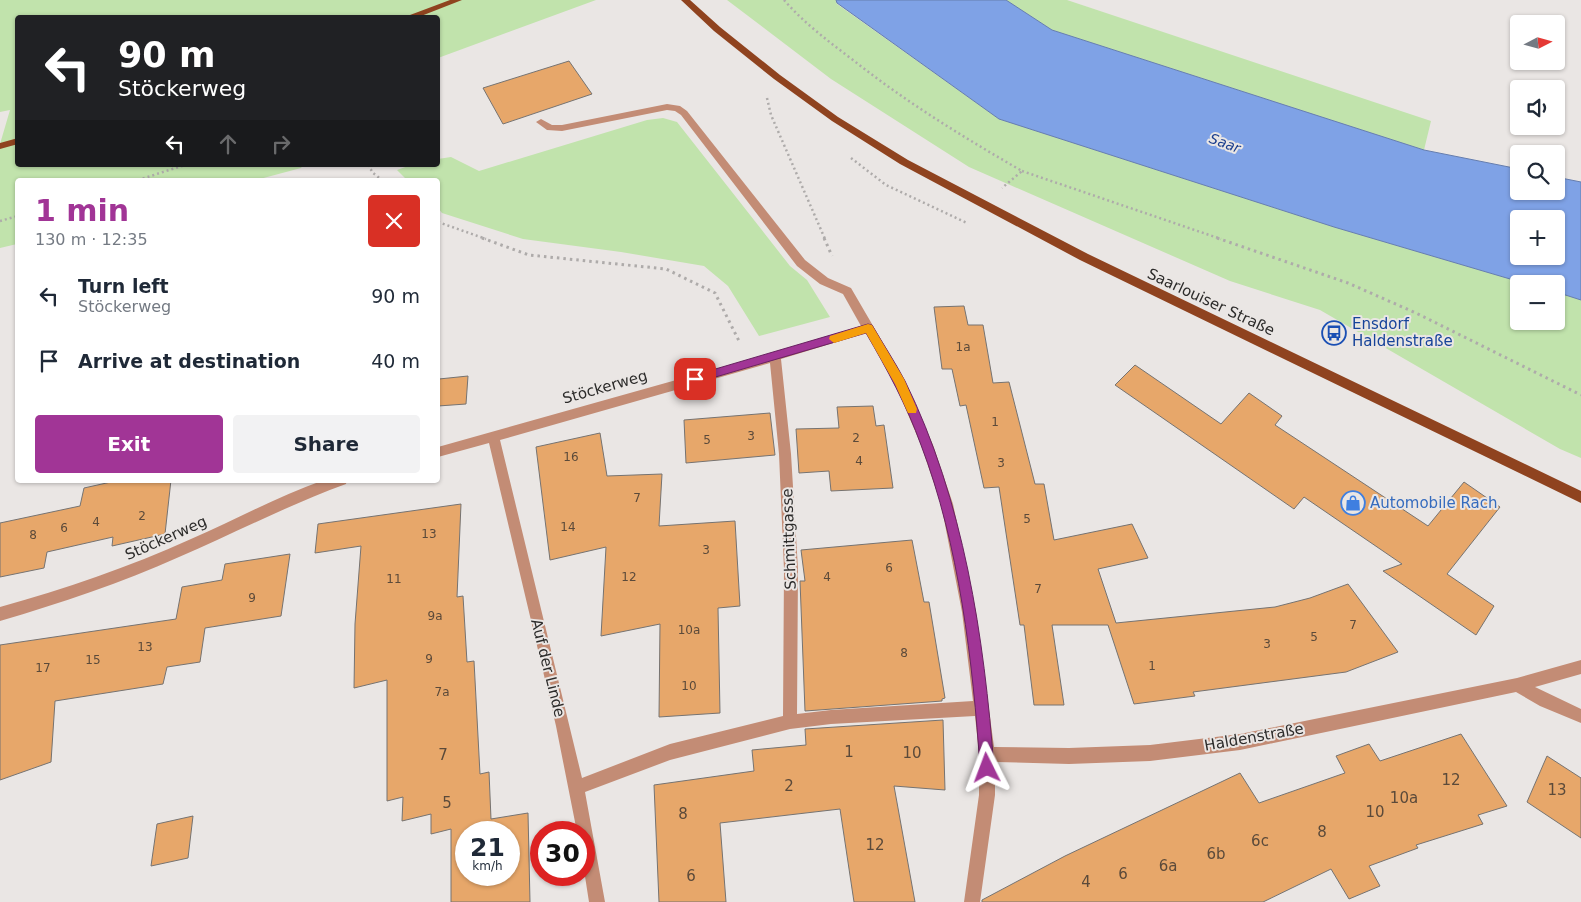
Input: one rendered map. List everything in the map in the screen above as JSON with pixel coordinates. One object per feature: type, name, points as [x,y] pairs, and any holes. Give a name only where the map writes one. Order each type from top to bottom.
[{"type":"main road","points":[[413,15],[439,3],[458,0]]},
{"type":"main road","name":"Saarlouiser Straße","points":[[685,0],[717,29],[777,77],[835,119],[904,162],[1084,257],[1581,498]]},
{"type":"main road","points":[[0,146],[15,142]]},
{"type":"street","points":[[541,122],[550,128],[562,128],[667,108],[677,108],[684,113],[801,263],[824,281],[847,291],[900,382],[927,445],[947,504],[969,612],[987,754],[987,795],[972,902]]},
{"type":"street","name":"Stöckerweg","points":[[440,451],[750,364],[868,328]]},
{"type":"street","name":"Schmittgasse","points":[[775,356],[785,454],[790,559],[790,722]]},
{"type":"street","name":"Auf der Linde","points":[[493,435],[578,787],[597,902]]},
{"type":"street","name":"Stöckerweg","points":[[0,614],[123,576],[282,502],[333,483]]},
{"type":"street","name":"Haldenstraße","points":[[987,754],[1069,756],[1150,753],[1240,742],[1517,685],[1581,667]]},
{"type":"street","points":[[1517,685],[1545,701],[1581,716]]},
{"type":"street","points":[[578,787],[670,752],[790,722],[886,712],[982,708]]},
{"type":"path","points":[[784,0],[800,19],[893,92],[958,135],[1022,171],[1348,283],[1416,313],[1581,395]]},
{"type":"path","points":[[765,92],[771,115],[847,291]]},
{"type":"path","points":[[144,178],[179,167]]},
{"type":"path","points":[[369,167],[379,178]]},
{"type":"path","points":[[983,204],[1022,171]]},
{"type":"path","points":[[0,221],[15,217]]},
{"type":"path","points":[[440,223],[529,255],[666,269],[715,292],[750,364]]},
{"type":"green space","points":[[0,0],[596,0],[440,57],[440,15],[15,15],[15,167],[302,167],[264,178],[15,178],[15,244],[0,248],[0,144],[10,110],[0,112]]},
{"type":"green space","points":[[727,0],[836,0],[837,4],[999,119],[1334,227],[1510,279],[1510,330],[1565,330],[1565,295],[1581,300],[1581,458],[1560,449],[1320,310],[1230,281],[969,167],[831,79]]},
{"type":"green space","points":[[1006,0],[1067,0],[1431,121],[1424,150],[1052,30]]},
{"type":"green space","points":[[663,118],[677,122],[790,266],[807,280],[830,317],[759,336],[728,286],[704,266],[621,252],[523,239],[442,213],[440,210],[440,178],[405,178],[397,170],[405,167],[440,167],[440,159],[451,157],[479,171],[647,120]]},
{"type":"water","name":"Saar","points":[[836,0],[1006,0],[1052,30],[1424,150],[1510,167],[1510,200],[1565,200],[1565,179],[1581,182],[1581,300],[1565,295],[1565,275],[1510,275],[1510,279],[1334,227],[999,119],[837,3]]},
{"type":"building","points":[[569,61],[592,94],[503,124],[483,88]]},
{"type":"building","points":[[964,306],[968,325],[983,325],[993,383],[1009,382],[1035,484],[1044,484],[1054,540],[1132,524],[1148,558],[1098,569],[1116,623],[1275,607],[1310,598],[1348,584],[1398,652],[1346,672],[1193,692],[1195,696],[1134,704],[1108,625],[1052,625],[1064,705],[1034,705],[1024,625],[1020,625],[999,487],[984,488],[966,405],[960,406],[952,369],[942,369],[934,307]]},
{"type":"building","name":"Automobile Rach","points":[[1135,365],[1221,424],[1249,393],[1282,416],[1275,425],[1428,526],[1464,482],[1500,507],[1447,574],[1494,606],[1476,635],[1383,571],[1402,564],[1304,497],[1294,509],[1115,385]]},
{"type":"building","points":[[468,376],[466,404],[440,406],[440,379]]},
{"type":"building","points":[[873,406],[876,426],[884,425],[893,488],[831,491],[829,471],[799,473],[796,429],[839,428],[837,407]]},
{"type":"building","points":[[770,413],[775,455],[686,463],[684,420]]},
{"type":"building","points":[[600,433],[607,476],[662,474],[659,526],[735,521],[740,606],[718,608],[720,713],[659,717],[660,624],[601,636],[606,547],[550,560],[536,447]]},
{"type":"building","points":[[106,483],[171,483],[165,534],[112,546],[113,537],[47,552],[44,568],[0,577],[0,523],[80,506],[84,488]]},
{"type":"building","points":[[461,504],[457,597],[463,596],[467,662],[474,661],[480,774],[489,772],[491,819],[528,813],[530,902],[451,902],[451,829],[431,834],[431,814],[402,821],[403,797],[387,801],[387,680],[354,688],[355,624],[361,546],[315,553],[318,524]]},
{"type":"building","points":[[912,540],[924,602],[929,602],[945,698],[942,701],[805,711],[800,581],[805,581],[801,550]]},
{"type":"building","points":[[290,554],[281,616],[205,628],[200,662],[167,667],[163,684],[55,701],[51,762],[0,780],[0,645],[176,619],[182,587],[222,580],[225,564]]},
{"type":"building","points":[[943,720],[945,790],[894,786],[915,902],[854,902],[840,809],[720,823],[726,902],[659,902],[654,785],[754,771],[752,750],[806,745],[805,729]]},
{"type":"building","points":[[1461,734],[1507,806],[1478,815],[1483,824],[1416,845],[1418,848],[1369,866],[1380,886],[1349,899],[1331,869],[1263,902],[982,902],[982,900],[1065,856],[1240,773],[1259,803],[1345,773],[1336,756],[1369,744],[1380,761]]},
{"type":"building","points":[[1547,756],[1581,778],[1581,838],[1527,802]]},
{"type":"building","points":[[193,816],[188,858],[151,866],[157,824]]},
{"type":"slow traffic","points":[[834,339],[868,328],[900,382],[912,409]]},
{"type":"place","name":"Ensdorf Haldenstraße","points":[[1334,333]]},
{"type":"place","name":"Automobile Rach","points":[[1353,503]]},
{"type":"route","points":[[695,379],[868,328],[900,382],[927,445],[947,504],[969,612],[982,708],[987,768]]}]
